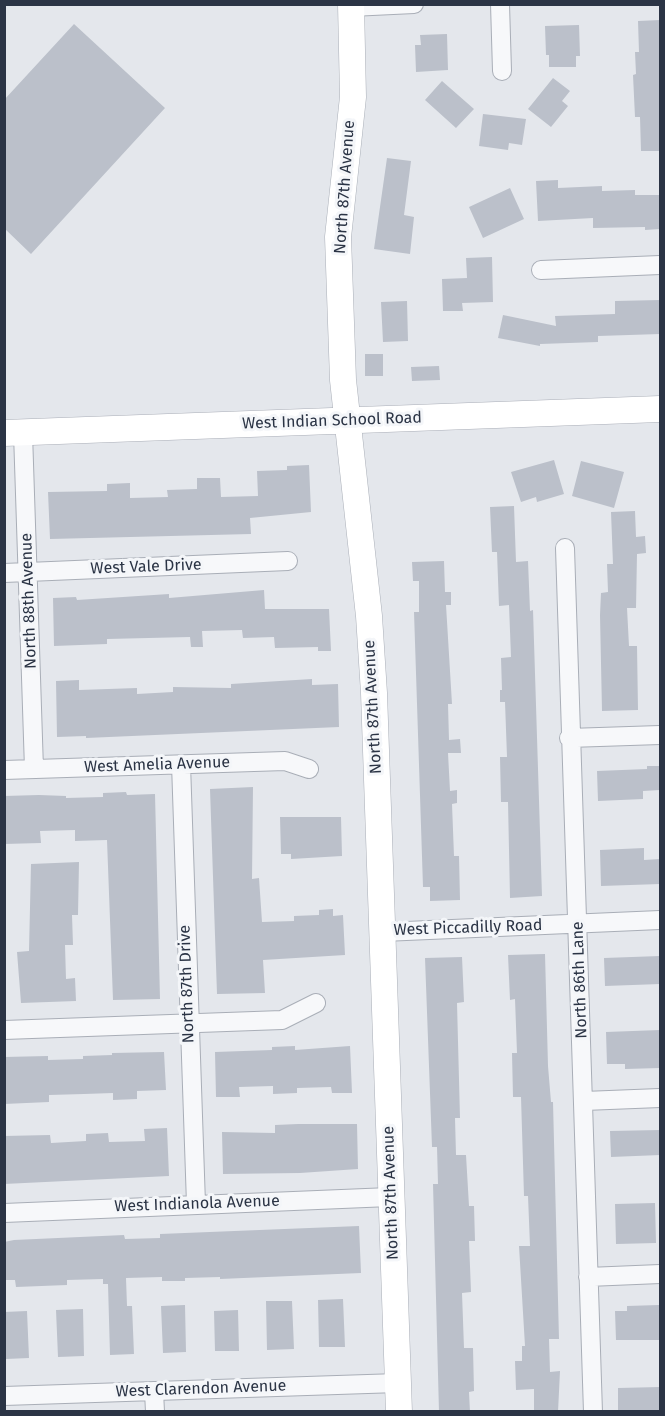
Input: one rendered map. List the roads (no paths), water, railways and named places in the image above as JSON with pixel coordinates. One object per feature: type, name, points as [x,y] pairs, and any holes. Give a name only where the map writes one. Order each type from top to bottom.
[{"type":"street","points":[[351,6],[414,4]]},
{"type":"street","points":[[500,4],[502,71]]},
{"type":"street","name":"North 87th Avenue","points":[[351,6],[353,97],[338,237],[345,420],[369,616],[383,932],[390,1197],[399,1412]]},
{"type":"street","points":[[541,270],[660,265]]},
{"type":"street","name":"West Indian School Road","points":[[14,433],[660,409]]},
{"type":"street","name":"North 88th Avenue","points":[[14,433],[29,572],[34,770]]},
{"type":"street","name":"North 86th Lane","points":[[565,548],[569,738],[578,924],[593,1412]]},
{"type":"street","name":"West Vale Drive","points":[[4,573],[288,561]]},
{"type":"street","points":[[569,738],[660,735]]},
{"type":"street","name":"West Amelia Avenue","points":[[4,770],[285,761],[309,770]]},
{"type":"street","name":"North 87th Drive","points":[[181,764],[188,1025],[196,1204]]},
{"type":"street","name":"West Piccadilly Road","points":[[383,932],[660,921]]},
{"type":"street","points":[[4,1030],[282,1020],[316,1003]]},
{"type":"street","points":[[584,1101],[660,1098]]},
{"type":"street","name":"West Indianola Avenue","points":[[4,1213],[390,1197]]},
{"type":"street","points":[[588,1277],[660,1274]]},
{"type":"street","name":"West Clarendon Avenue","points":[[4,1396],[398,1383]]},
{"type":"street","points":[[154,1391],[155,1412]]}]
